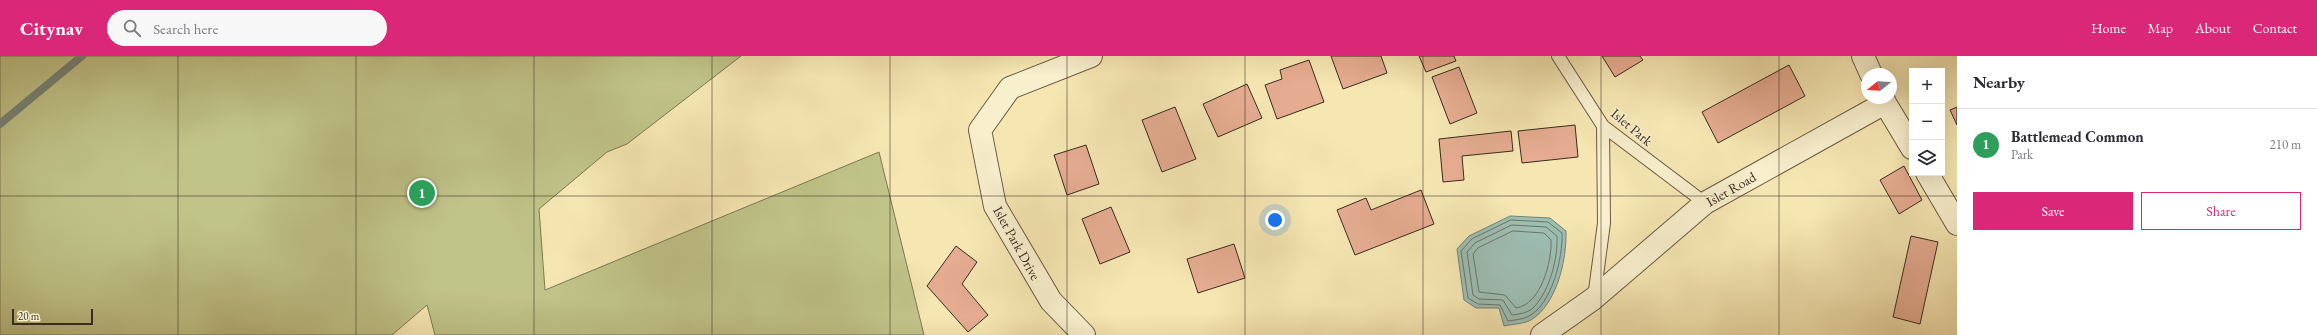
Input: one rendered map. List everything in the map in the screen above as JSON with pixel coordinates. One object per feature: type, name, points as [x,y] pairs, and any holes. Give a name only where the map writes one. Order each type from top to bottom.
[{"type":"street","name":"Islet Park Drive","points":[[1084,335],[1051,301],[995,206],[980,130],[1010,88],[1091,56]]},
{"type":"street","points":[[1863,56],[1868,68]]},
{"type":"street","name":"Islet Road","points":[[1593,299],[1705,203],[1877,104]]},
{"type":"street","name":"Islet Road","points":[[1886,104],[1909,143]]},
{"type":"street","points":[[1929,176],[1957,224]]},
{"type":"street","points":[[1542,335],[1593,299]]},
{"type":"lane","name":"Islet Park","points":[[1558,56],[1603,126],[1705,203]]},
{"type":"lane","points":[[1593,299],[1604,222],[1603,126]]},
{"type":"green space","points":[[0,56],[741,56],[627,144],[607,152],[539,209],[545,290],[879,152],[924,335],[435,335],[427,305],[392,335],[0,335]]},
{"type":"water","points":[[1510,216],[1550,218],[1566,231],[1566,242],[1559,280],[1548,303],[1540,313],[1531,320],[1504,326],[1499,308],[1476,308],[1464,300],[1457,249],[1469,236]]},
{"type":"building","points":[[1331,56],[1381,56],[1387,73],[1343,89]]},
{"type":"building","points":[[1419,56],[1454,56],[1456,61],[1426,72]]},
{"type":"building","points":[[1602,56],[1640,56],[1643,60],[1615,77]]},
{"type":"building","points":[[1309,60],[1324,102],[1277,119],[1265,85],[1282,79],[1280,70]]},
{"type":"building","points":[[1789,65],[1805,96],[1718,143],[1702,112]]},
{"type":"building","points":[[1459,67],[1477,113],[1450,124],[1432,77]]},
{"type":"building","points":[[1247,84],[1262,118],[1218,137],[1203,104]]},
{"type":"building","points":[[1175,107],[1196,159],[1162,172],[1142,120]]},
{"type":"building","points":[[1957,107],[1957,125],[1950,110]]},
{"type":"building","points":[[1575,125],[1578,157],[1522,163],[1518,131]]},
{"type":"building","points":[[1511,131],[1513,151],[1462,156],[1464,180],[1443,182],[1439,139]]},
{"type":"building","points":[[1086,145],[1099,184],[1067,195],[1054,155]]},
{"type":"building","points":[[1904,166],[1922,200],[1899,214],[1880,180]]},
{"type":"building","points":[[1421,190],[1434,224],[1355,255],[1337,210],[1366,198],[1371,210]]},
{"type":"building","points":[[1111,207],[1130,252],[1100,264],[1082,219]]},
{"type":"building","points":[[1911,236],[1938,242],[1920,324],[1893,317]]},
{"type":"building","points":[[1234,244],[1245,278],[1198,293],[1187,259]]},
{"type":"building","points":[[956,246],[977,262],[962,284],[988,315],[968,332],[927,286]]},
{"type":"waterway","points":[[0,124],[82,56]]},
{"type":"place","name":"Battlemead Common","points":[[422,193]]}]
